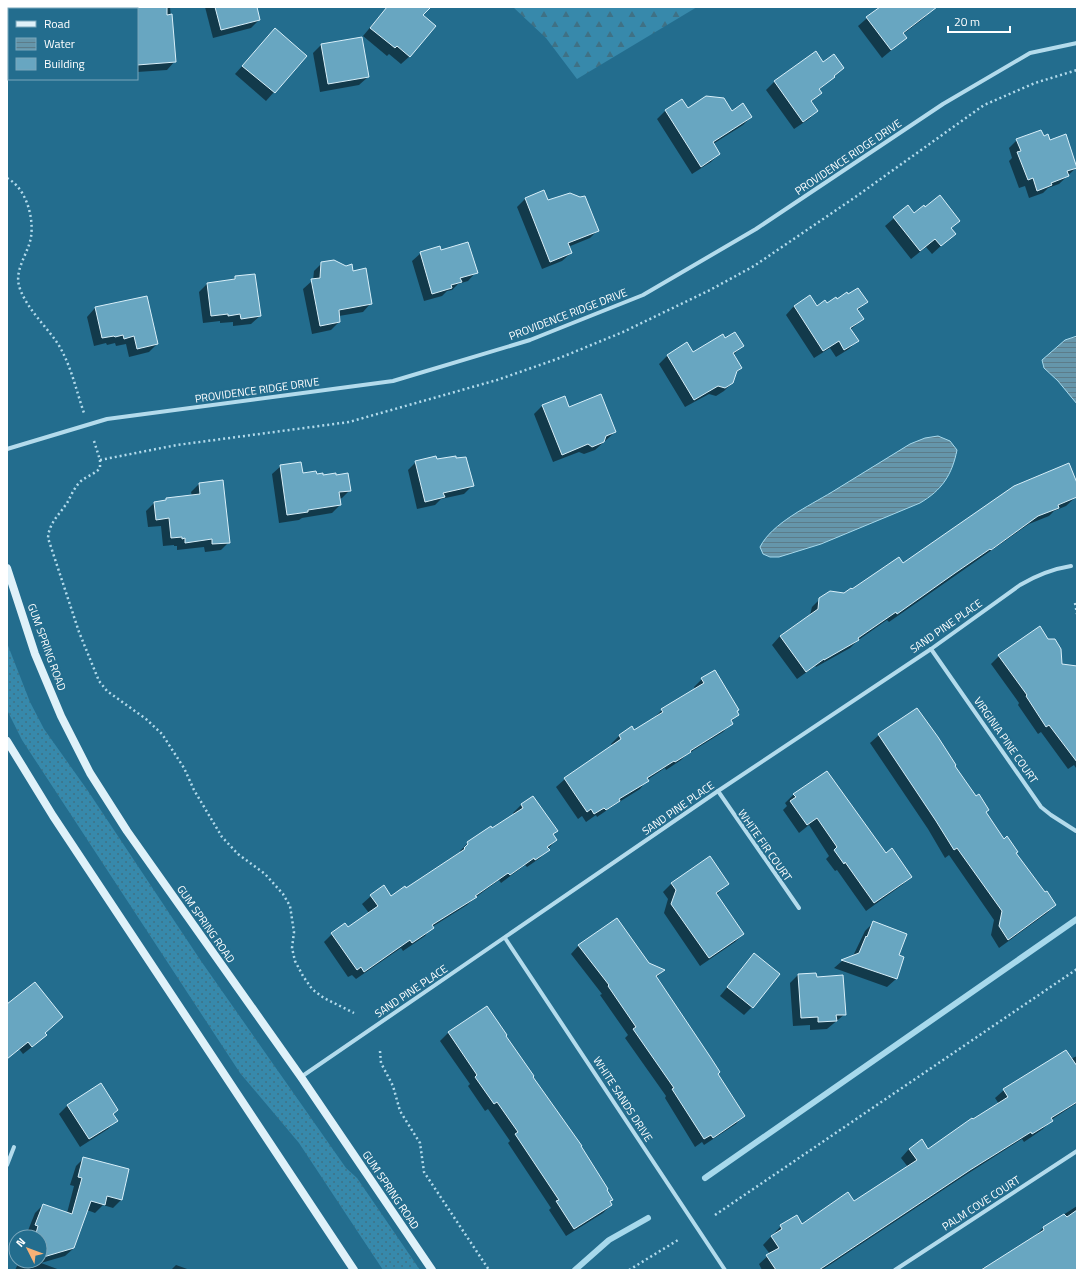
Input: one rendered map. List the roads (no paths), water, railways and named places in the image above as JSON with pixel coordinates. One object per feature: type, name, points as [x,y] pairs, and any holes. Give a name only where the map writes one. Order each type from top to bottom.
[{"type":"main road","name":"GUM SPRING ROAD","points":[[7,568],[35,654],[61,716],[90,773],[127,831],[301,1077],[432,1270]]},
{"type":"main road","points":[[7,741],[53,816],[354,1270]]},
{"type":"street","name":"PROVIDENCE RIDGE DRIVE","points":[[7,449],[107,419],[393,381],[530,340],[643,295],[756,229],[942,104],[1030,53],[1077,43]]},
{"type":"street","name":"SAND PINE PLACE","points":[[301,1077],[718,791],[932,649],[1014,589],[1034,576],[1071,566]]},
{"type":"street","name":"VIRGINIA PINE COURT","points":[[932,649],[1041,807],[1076,831]]},
{"type":"street","name":"WHITE FIR COURT","points":[[718,791],[799,908]]},
{"type":"street","name":"WHITE SANDS DRIVE","points":[[505,938],[725,1270]]},
{"type":"street","points":[[7,1165],[14,1147]]},
{"type":"street","name":"PALM COVE COURT","points":[[895,1270],[1077,1151]]},
{"type":"water","points":[[1077,336],[1077,404],[1058,381],[1044,368],[1042,360],[1065,340]]},
{"type":"water","points":[[938,436],[950,441],[957,450],[952,467],[945,481],[928,498],[920,503],[821,544],[779,557],[770,557],[763,554],[760,547],[766,538],[773,530],[802,509],[910,444],[925,438]]},
{"type":"waterway","points":[[705,1178],[1077,919]]},
{"type":"waterway","points":[[575,1270],[609,1240],[648,1218]]}]
